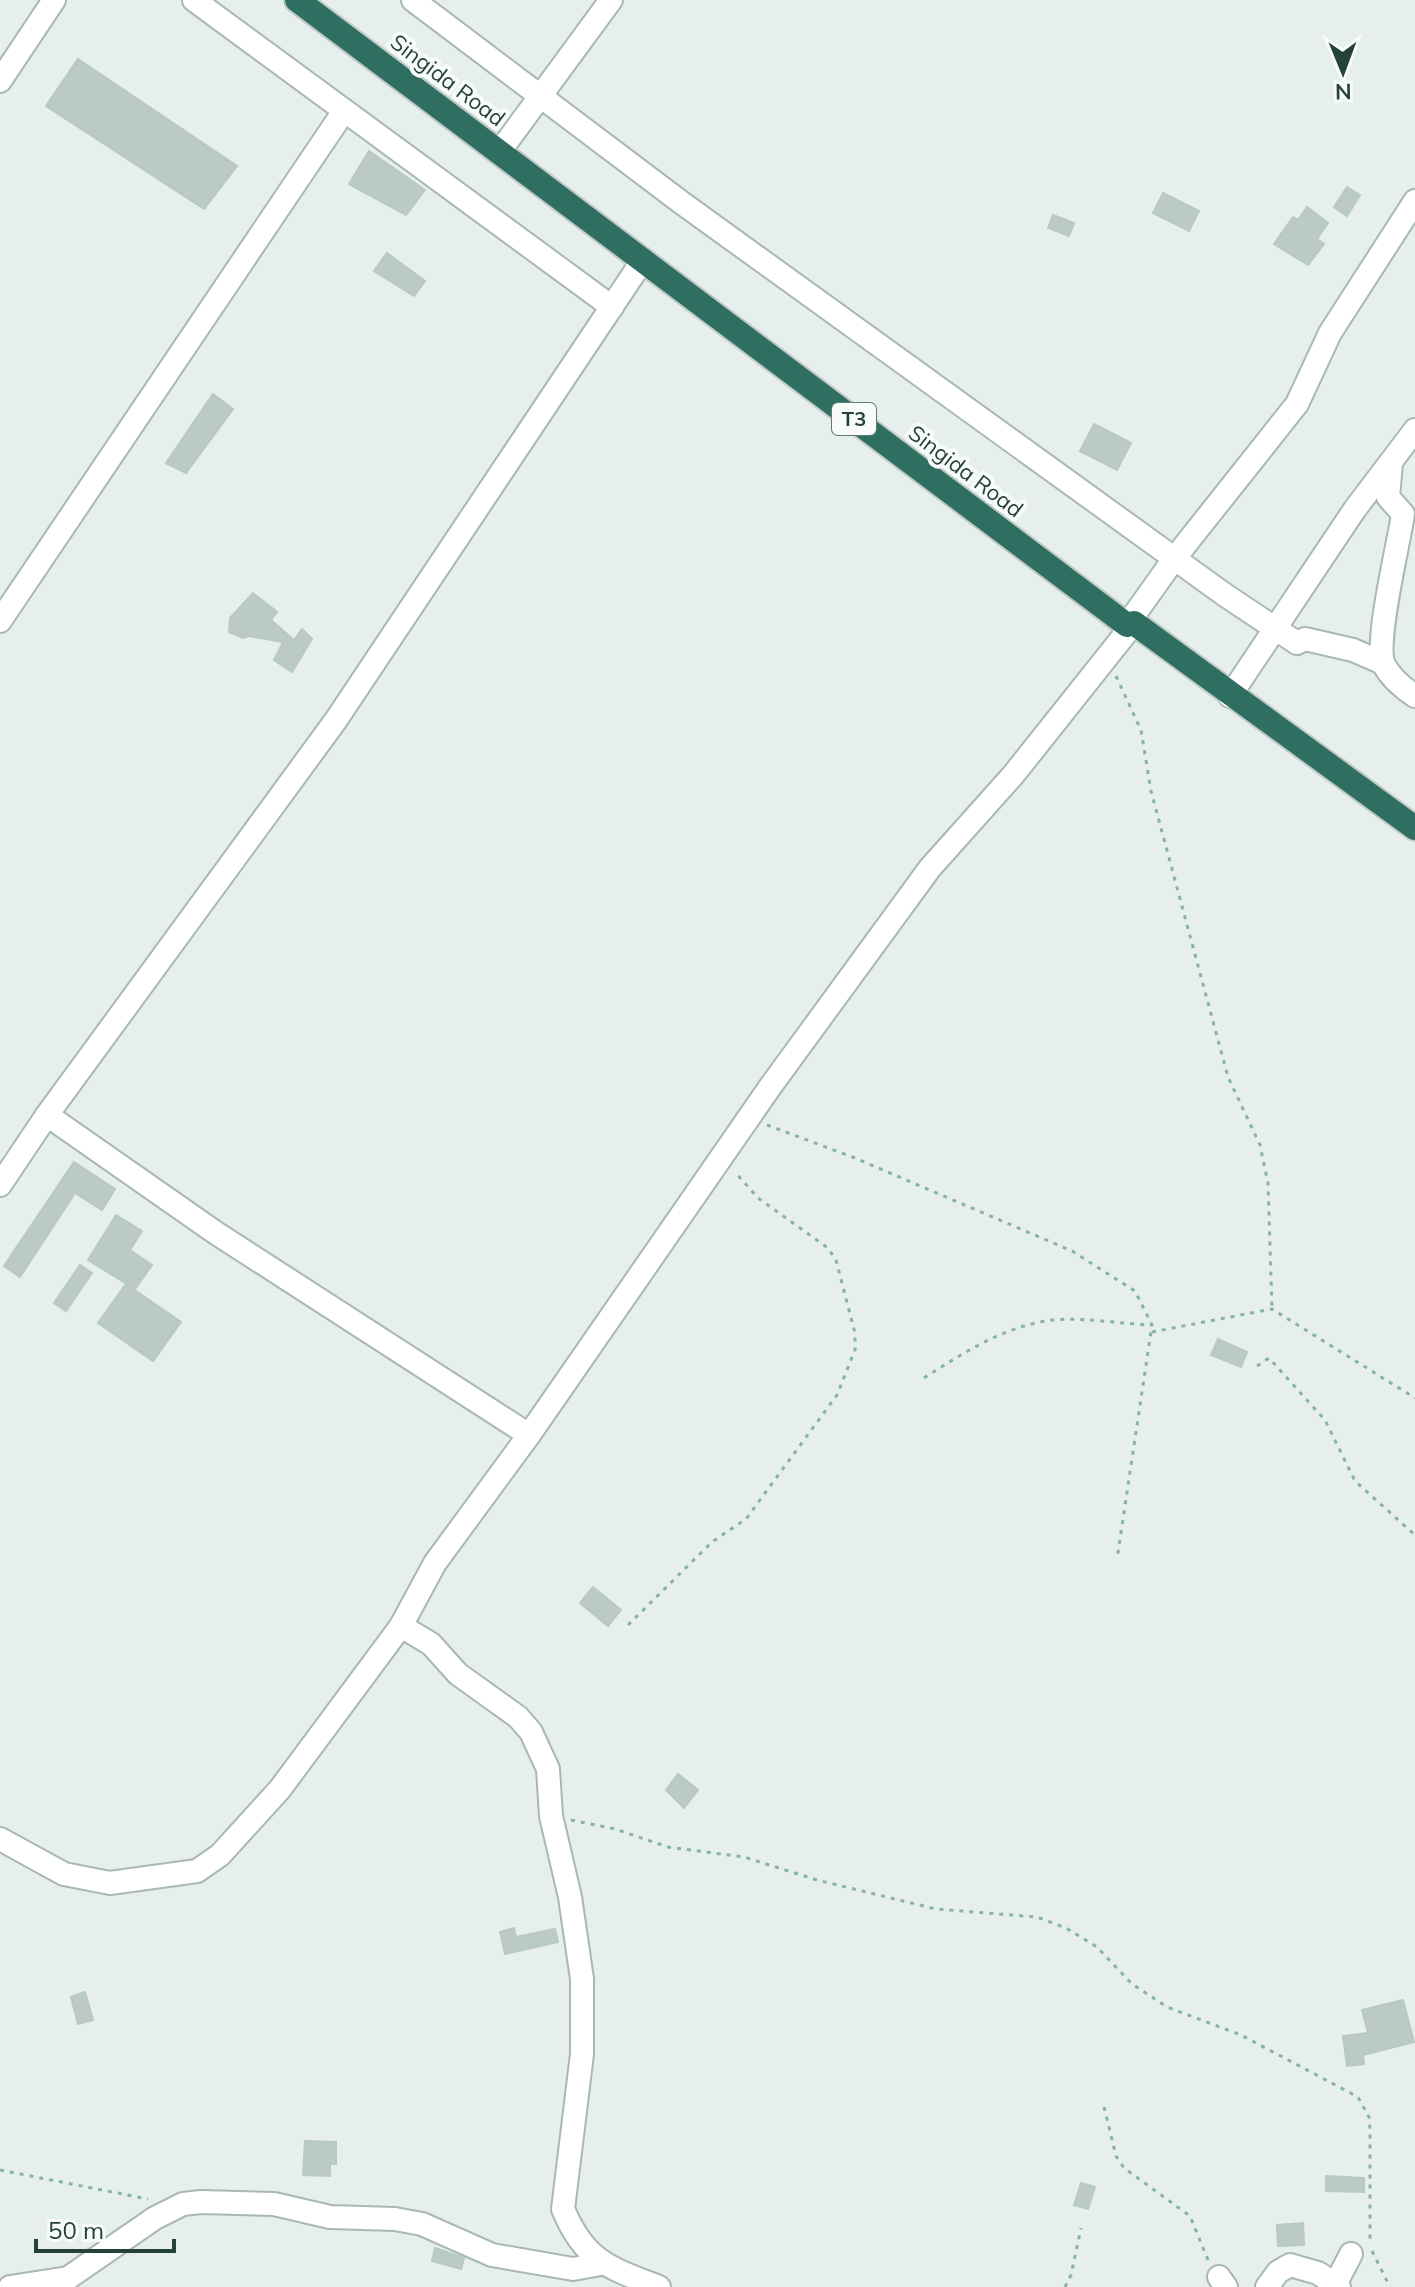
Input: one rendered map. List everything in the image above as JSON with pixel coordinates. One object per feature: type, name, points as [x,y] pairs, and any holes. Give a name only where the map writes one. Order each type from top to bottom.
[{"type":"highway","name":"Singida Road","points":[[297,0],[1131,624],[1415,828]]},
{"type":"street","points":[[0,81],[54,0]]},
{"type":"street","points":[[194,0],[612,307]]},
{"type":"street","points":[[413,0],[1174,559],[1276,630],[1297,643],[1305,639],[1353,650],[1383,663],[1398,684],[1415,696]]},
{"type":"street","points":[[500,151],[611,0]]},
{"type":"street","points":[[0,621],[344,111]]},
{"type":"street","points":[[0,1839],[64,1874],[110,1883],[197,1871],[220,1855],[280,1789],[401,1626],[435,1563],[529,1435],[721,1155],[930,868],[1014,774],[1108,658],[1174,559],[1297,404],[1330,333],[1415,201]]},
{"type":"street","points":[[0,1185],[47,1115],[336,720],[643,260]]},
{"type":"street","points":[[1230,696],[1355,509],[1415,430]]},
{"type":"street","points":[[1383,663],[1383,624],[1403,514],[1388,497],[1391,462]]},
{"type":"street","points":[[47,1115],[216,1233],[529,1435]]},
{"type":"street","points":[[401,1626],[431,1644],[458,1674],[518,1717],[531,1732],[548,1769],[551,1816],[570,1897],[582,1979],[582,2054],[563,2209],[571,2227],[601,2264],[659,2287]]},
{"type":"street","points":[[10,2287],[68,2278],[140,2228],[183,2204],[274,2204],[330,2217],[422,2224],[492,2255],[567,2278],[601,2264]]},
{"type":"street","points":[[1267,2287],[1278,2272],[1290,2265],[1318,2273],[1337,2285],[1351,2254]]},
{"type":"path","points":[[1108,658],[1141,730],[1154,805],[1228,1077],[1260,1145],[1268,1183],[1272,1309]]},
{"type":"path","points":[[748,1118],[855,1158],[1072,1251],[1135,1291],[1152,1325],[1152,1332],[1117,1559]]},
{"type":"path","points":[[628,1625],[712,1542],[746,1519],[837,1395],[855,1350],[855,1333],[840,1273],[828,1248],[758,1198],[721,1155]]},
{"type":"path","points":[[1152,1332],[1272,1309],[1415,1398]]},
{"type":"path","points":[[924,1378],[975,1346],[1022,1326],[1055,1320],[1152,1325]]},
{"type":"path","points":[[1257,1366],[1269,1358],[1325,1420],[1355,1481],[1415,1535]]},
{"type":"path","points":[[551,1816],[615,1829],[668,1847],[744,1857],[828,1883],[936,1909],[1037,1917],[1083,1937],[1132,1984],[1167,2007],[1241,2035],[1358,2097],[1369,2117],[1370,2245],[1390,2287]]},
{"type":"path","points":[[1104,2107],[1116,2156],[1124,2168],[1190,2216],[1223,2282]]},
{"type":"path","points":[[0,2170],[34,2179],[88,2185],[140,2198],[183,2204]]},
{"type":"path","points":[[1065,2287],[1071,2275],[1081,2228]]},
{"type":"building","points":[[78,59],[237,166],[204,209],[46,106]]},
{"type":"building","points":[[369,151],[425,190],[406,215],[349,184]]},
{"type":"building","points":[[1347,187],[1360,195],[1347,216],[1334,207]]},
{"type":"building","points":[[1163,193],[1199,211],[1189,231],[1153,213]]},
{"type":"building","points":[[1307,207],[1328,223],[1317,239],[1324,244],[1308,265],[1274,244],[1293,217],[1298,220]]},
{"type":"building","points":[[1053,215],[1074,223],[1069,236],[1048,228]]},
{"type":"building","points":[[387,253],[425,281],[414,296],[374,271]]},
{"type":"building","points":[[213,394],[233,409],[186,473],[166,463]]},
{"type":"building","points":[[1094,424],[1131,443],[1117,470],[1080,451]]},
{"type":"building","points":[[253,593],[277,612],[271,620],[294,640],[302,629],[312,639],[292,672],[274,660],[283,642],[249,636],[243,638],[229,632],[230,618]]},
{"type":"building","points":[[74,1162],[115,1189],[102,1210],[75,1193],[20,1277],[4,1266]]},
{"type":"building","points":[[116,1215],[142,1231],[130,1250],[152,1265],[135,1289],[88,1260]]},
{"type":"building","points":[[80,1265],[92,1273],[66,1311],[54,1303]]},
{"type":"building","points":[[126,1284],[181,1322],[153,1361],[98,1323]]},
{"type":"building","points":[[1218,1339],[1247,1352],[1241,1367],[1211,1355]]},
{"type":"building","points":[[593,1587],[621,1610],[608,1626],[580,1603]]},
{"type":"building","points":[[678,1774],[698,1790],[684,1808],[666,1790]]},
{"type":"building","points":[[514,1928],[516,1937],[555,1929],[558,1942],[505,1954],[500,1932]]},
{"type":"building","points":[[85,1992],[93,2020],[78,2024],[71,1997]]},
{"type":"building","points":[[1403,2000],[1414,2042],[1363,2055],[1364,2064],[1347,2066],[1343,2036],[1368,2033],[1362,2010]]},
{"type":"building","points":[[305,2141],[336,2142],[336,2164],[330,2164],[330,2176],[303,2175]]},
{"type":"building","points":[[1326,2176],[1364,2178],[1364,2192],[1326,2191]]},
{"type":"building","points":[[1081,2183],[1095,2187],[1088,2209],[1074,2205]]},
{"type":"building","points":[[1303,2223],[1304,2245],[1278,2246],[1277,2225]]},
{"type":"building","points":[[435,2248],[464,2258],[461,2269],[432,2261]]}]
